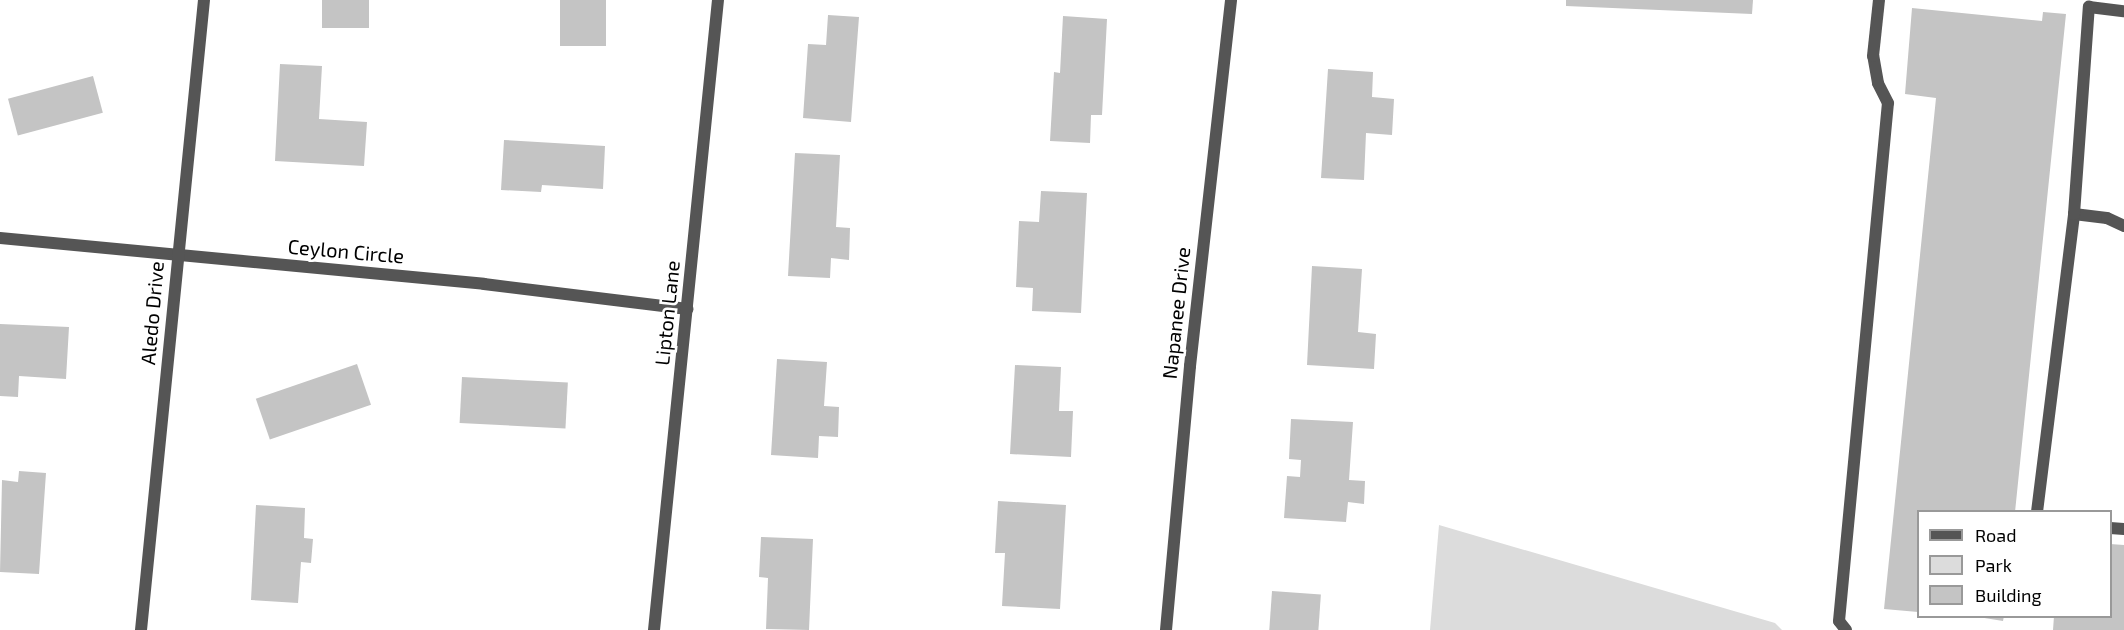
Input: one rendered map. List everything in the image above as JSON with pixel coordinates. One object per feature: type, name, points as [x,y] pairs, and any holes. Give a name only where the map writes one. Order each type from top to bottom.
[{"type":"street","name":"Aledo Drive","points":[[141,630],[204,0]]},
{"type":"street","name":"Lipton Lane","points":[[654,630],[718,0]]},
{"type":"street","name":"Napanee Drive","points":[[1166,630],[1190,366],[1231,0]]},
{"type":"street","points":[[1846,630],[1839,621],[1888,103],[1878,83],[1873,56],[1879,0]]},
{"type":"street","points":[[2037,510],[2074,214],[2084,3],[2124,11]]},
{"type":"street","points":[[2074,214],[2107,218],[2124,226]]},
{"type":"street","name":"Ceylon Circle","points":[[0,238],[484,284],[687,309]]},
{"type":"green space","points":[[1439,525],[1775,623],[1782,630],[1430,630]]},
{"type":"building","points":[[322,0],[369,0],[369,28],[322,28]]},
{"type":"building","points":[[560,0],[606,0],[606,46],[560,46]]},
{"type":"building","points":[[1566,0],[1753,0],[1752,14],[1566,6]]},
{"type":"building","points":[[1912,8],[2042,21],[2043,12],[2066,14],[2015,510],[1917,510],[1917,612],[1884,609],[1936,98],[1905,94]]},
{"type":"building","points":[[828,15],[859,17],[851,122],[803,118],[808,44],[826,45]]},
{"type":"building","points":[[1063,16],[1107,19],[1102,115],[1091,115],[1090,143],[1050,141],[1054,72],[1060,73]]},
{"type":"building","points":[[280,64],[322,66],[319,119],[367,122],[364,166],[275,161]]},
{"type":"building","points":[[1328,69],[1373,72],[1372,97],[1394,99],[1392,135],[1366,133],[1364,180],[1321,178]]},
{"type":"building","points":[[93,76],[103,113],[18,135],[8,99]]},
{"type":"building","points":[[504,140],[605,146],[603,189],[542,185],[541,192],[501,190]]},
{"type":"building","points":[[795,153],[840,155],[836,227],[850,228],[849,260],[831,258],[830,278],[788,276]]},
{"type":"building","points":[[1041,191],[1087,193],[1081,313],[1032,311],[1033,288],[1016,287],[1019,221],[1039,222]]},
{"type":"building","points":[[1312,266],[1362,269],[1358,332],[1376,334],[1374,369],[1307,365]]},
{"type":"building","points":[[0,324],[69,327],[66,379],[19,376],[18,397],[0,396]]},
{"type":"building","points":[[777,359],[827,362],[824,406],[839,407],[838,437],[819,436],[818,458],[771,455]]},
{"type":"building","points":[[357,364],[371,405],[270,439],[256,399]]},
{"type":"building","points":[[1015,365],[1061,367],[1059,411],[1073,411],[1071,457],[1010,454]]},
{"type":"building","points":[[462,377],[568,383],[565,428],[460,423]]},
{"type":"building","points":[[1291,419],[1353,422],[1349,480],[1365,481],[1364,504],[1348,502],[1346,522],[1284,518],[1287,476],[1300,477],[1301,460],[1289,459]]},
{"type":"building","points":[[19,471],[46,473],[39,574],[0,572],[2,480],[18,482]]},
{"type":"building","points":[[998,501],[1066,505],[1060,609],[1002,606],[1005,553],[995,553]]},
{"type":"building","points":[[256,505],[305,508],[304,538],[313,539],[311,563],[301,562],[298,603],[251,600]]},
{"type":"building","points":[[761,537],[813,539],[809,630],[766,629],[768,578],[759,577]]},
{"type":"building","points":[[2112,544],[2124,545],[2124,630],[2053,630],[2054,618],[2112,618]]},
{"type":"building","points":[[1272,591],[1321,594],[1318,630],[1269,630]]},
{"type":"building","points":[[1984,618],[2004,618],[2003,621]]}]
